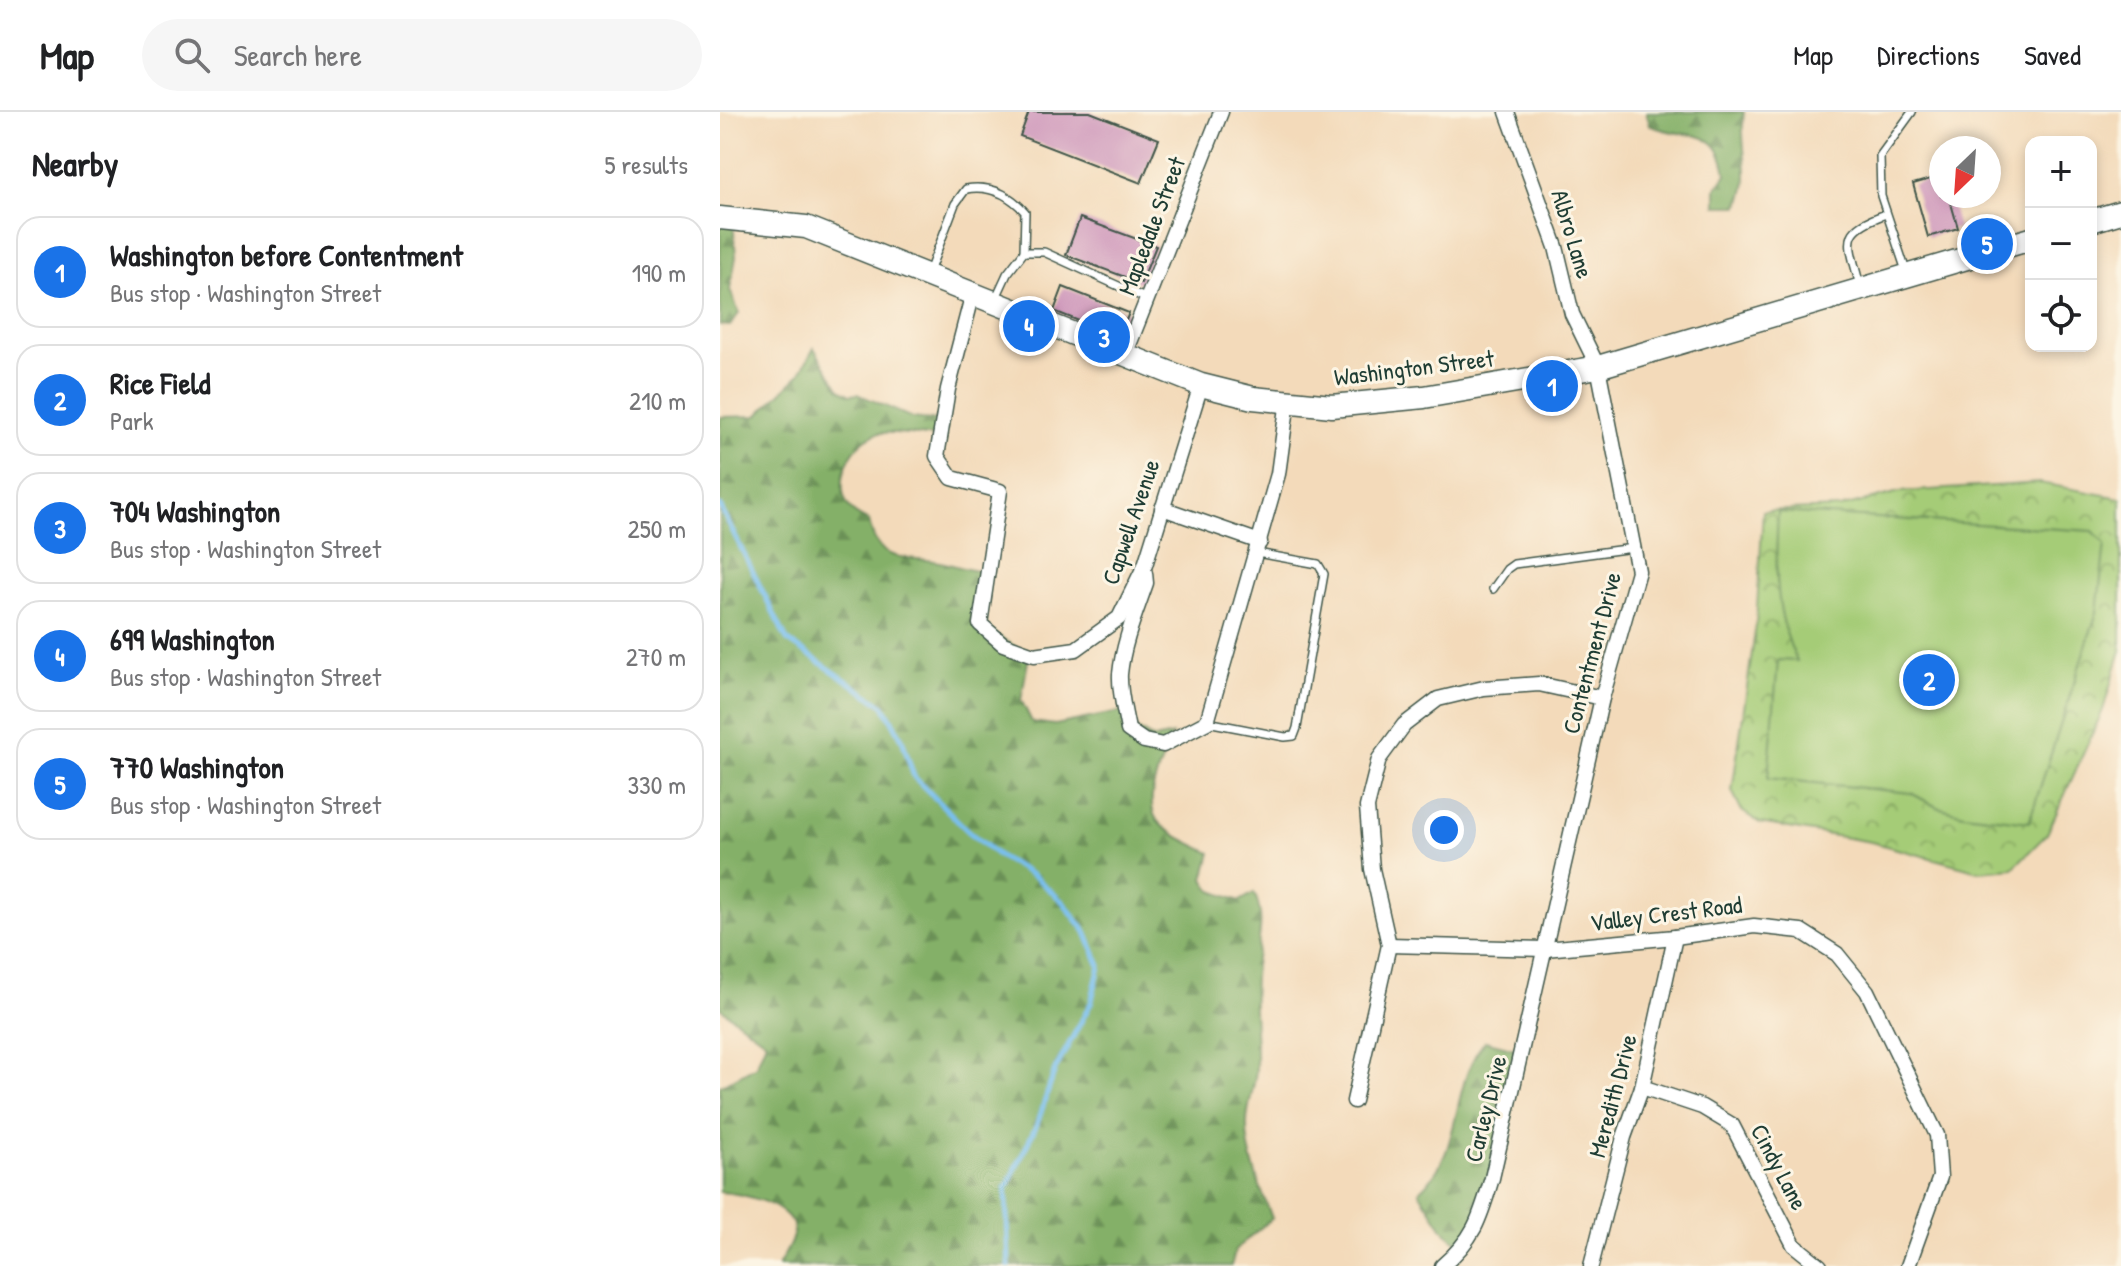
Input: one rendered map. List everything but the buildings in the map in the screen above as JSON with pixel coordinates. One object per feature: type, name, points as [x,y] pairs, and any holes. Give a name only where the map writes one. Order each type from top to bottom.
[{"type":"main road","points":[[2097,219],[2121,212]]},
{"type":"main road","name":"Washington Street","points":[[720,218],[806,227],[1201,385],[1253,398],[1332,406],[1424,397],[1598,367],[1861,292],[2025,241]]},
{"type":"street","name":"Mapledale Street","points":[[1125,355],[1221,112]]},
{"type":"street","name":"Albro Lane","points":[[1507,112],[1556,247],[1572,314],[1598,367]]},
{"type":"street","name":"Capwell Avenue","points":[[973,293],[948,389],[937,456],[952,478],[1000,491],[980,624],[1003,644],[1034,655],[1076,649],[1119,618],[1145,565],[1201,385]]},
{"type":"street","name":"Contentment Drive","points":[[1545,949],[1602,698],[1638,571],[1598,367]]},
{"type":"street","points":[[1145,565],[1146,583],[1126,642],[1120,675],[1128,730],[1144,741],[1163,745],[1207,722],[1278,474],[1288,400]]},
{"type":"street","points":[[1162,508],[1258,548]]},
{"type":"street","points":[[1354,1101],[1389,945],[1372,869],[1367,807],[1379,759],[1404,725],[1438,699],[1484,688],[1539,684],[1602,698]]},
{"type":"street","name":"Valley Crest Road","points":[[1389,945],[1545,949],[1754,926],[1801,931],[1837,954],[1867,991],[1937,1135],[1940,1177],[1908,1266]]},
{"type":"street","name":"Meredith Drive","points":[[1591,1266],[1624,1137],[1642,1087],[1675,937]]},
{"type":"street","name":"Carley Drive","points":[[1442,1266],[1462,1249],[1477,1228],[1514,1090],[1545,949]]},
{"type":"street","name":"Cindy Lane","points":[[1642,1087],[1702,1107],[1732,1125],[1794,1245],[1820,1266]]},
{"type":"lane","points":[[1908,277],[1881,196],[1880,156],[1912,112]]},
{"type":"lane","points":[[928,274],[955,204],[966,189],[997,191],[1013,199],[1025,212],[1024,252],[1007,274],[994,301]]},
{"type":"lane","points":[[1861,292],[1851,250],[1851,233],[1857,224],[1886,214]]},
{"type":"lane","points":[[1024,252],[1044,252],[1147,299]]},
{"type":"lane","points":[[1207,722],[1285,737],[1294,736],[1297,728],[1324,574],[1318,564],[1258,548]]},
{"type":"lane","points":[[1493,589],[1514,564],[1633,548]]},
{"type":"green space","points":[[1646,112],[1744,112],[1746,183],[1739,206],[1716,206],[1716,189],[1726,174],[1716,146],[1698,136],[1650,125]]},
{"type":"green space","points":[[720,219],[733,220],[736,257],[730,290],[739,313],[730,326],[720,325]]},
{"type":"green space","points":[[814,348],[839,388],[850,395],[858,394],[912,418],[939,421],[938,437],[876,434],[866,439],[851,455],[843,476],[844,498],[853,512],[869,521],[878,544],[892,555],[983,572],[980,625],[1029,655],[1021,700],[1032,722],[1055,725],[1125,711],[1132,727],[1154,739],[1172,735],[1152,793],[1155,816],[1172,833],[1211,853],[1204,879],[1212,891],[1240,901],[1254,893],[1260,914],[1254,989],[1256,1069],[1247,1116],[1247,1135],[1255,1172],[1272,1218],[1236,1249],[1231,1266],[778,1266],[793,1235],[793,1225],[788,1217],[772,1205],[739,1194],[720,1192],[720,1086],[756,1066],[766,1042],[720,1008],[720,417],[757,416],[799,375]]},
{"type":"green space","points":[[2040,483],[2121,498],[2121,650],[2103,710],[2047,834],[2013,868],[1979,871],[1871,842],[1760,823],[1742,811],[1732,791],[1756,625],[1763,511],[1840,508],[1899,492]]},
{"type":"green space","points":[[1778,512],[2093,531],[2105,544],[2097,612],[2029,822],[1964,814],[1937,807],[1911,793],[1768,778],[1778,660],[1797,661],[1780,606],[1776,550]]},
{"type":"green space","points":[[1485,1041],[1515,1049],[1491,1178],[1463,1246],[1446,1233],[1419,1192],[1434,1176],[1444,1158],[1466,1078],[1473,1059]]},
{"type":"waterway","points":[[720,506],[787,640],[884,706],[902,739],[914,777],[968,831],[1000,857],[1035,877],[1063,902],[1086,932],[1100,966],[1091,1003],[1055,1070],[1037,1124],[1006,1189],[1009,1266]]},
{"type":"place","name":"770 Washington","points":[[1987,244]]},
{"type":"place","name":"699 Washington","points":[[1029,326]]},
{"type":"place","name":"704 Washington","points":[[1104,337]]},
{"type":"place","name":"Washington before Contentment","points":[[1552,386]]},
{"type":"place","name":"Rice Field","points":[[1929,680]]}]
